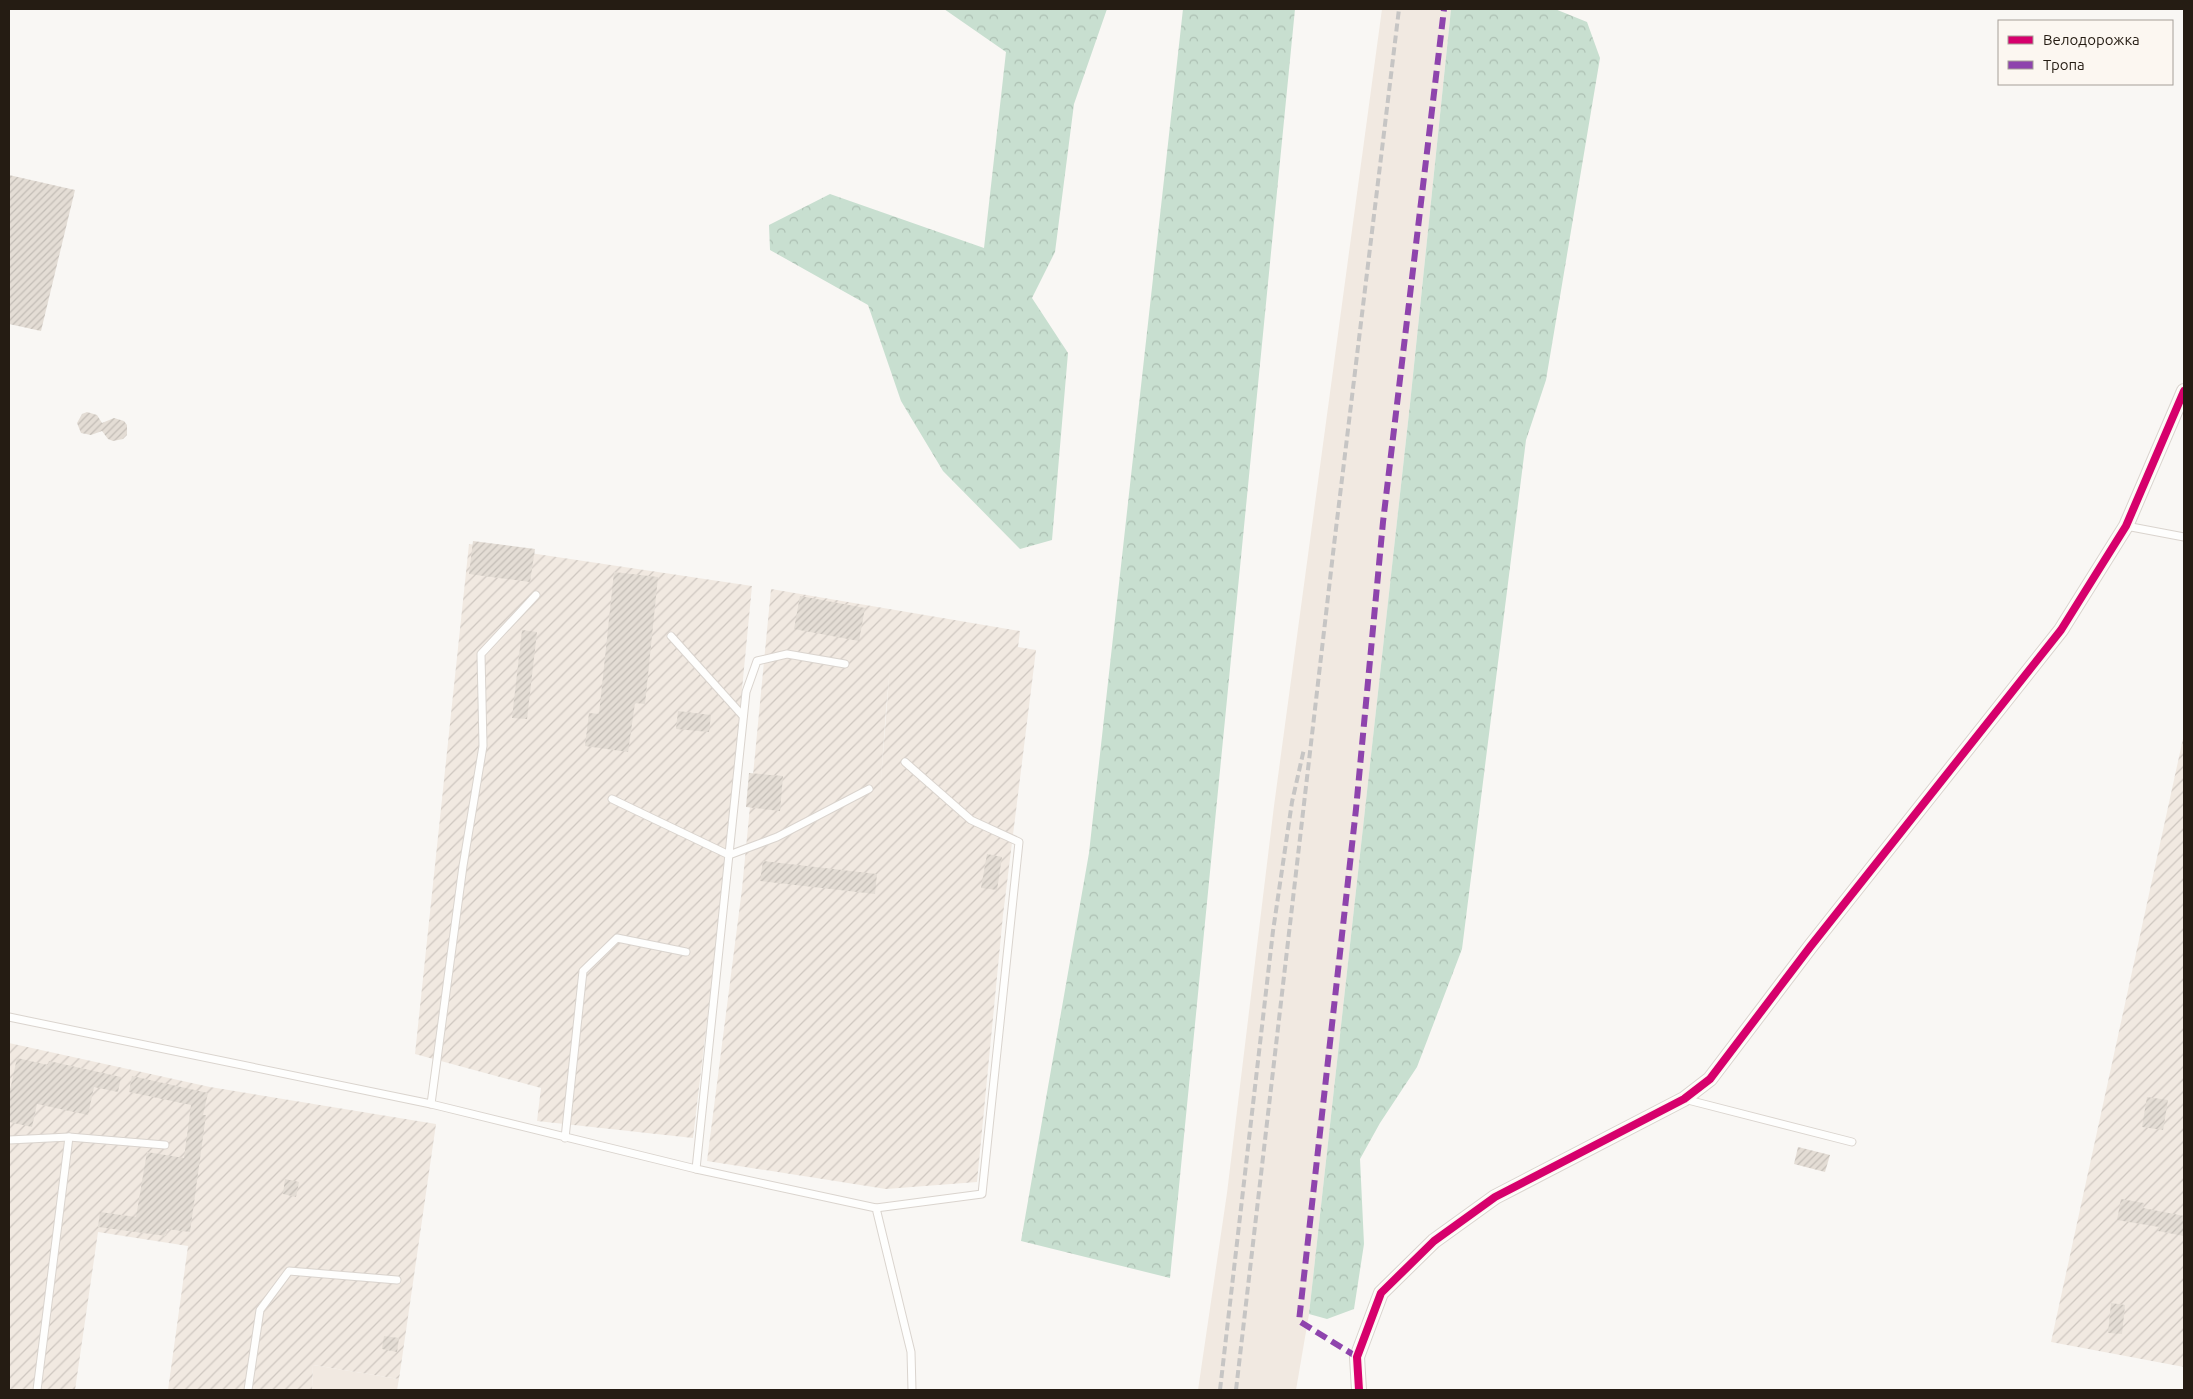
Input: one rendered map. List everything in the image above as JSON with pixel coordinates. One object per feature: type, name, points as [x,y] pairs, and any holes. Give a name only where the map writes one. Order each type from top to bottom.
[{"type":"street","points":[[1359,1390],[1357,1357],[1381,1293],[1434,1241],[1495,1197],[1684,1099],[1710,1080],[1810,947],[2061,630],[2126,526],[2184,391]]},
{"type":"lane","points":[[2126,526],[2184,537]]},
{"type":"lane","points":[[431,1104],[462,875],[483,746],[481,654],[536,595]]},
{"type":"lane","points":[[671,636],[743,716]]},
{"type":"lane","points":[[696,1169],[746,692],[758,661],[786,654],[845,664]]},
{"type":"lane","points":[[9,1017],[431,1104],[696,1169],[876,1208],[982,1194],[1019,842],[971,820],[905,762]]},
{"type":"lane","points":[[612,800],[729,855],[777,837],[869,790]]},
{"type":"lane","points":[[565,1138],[583,972],[617,938],[686,952]]},
{"type":"lane","points":[[1684,1099],[1852,1142]]},
{"type":"lane","points":[[9,1140],[69,1137],[165,1145]]},
{"type":"lane","points":[[37,1390],[69,1137]]},
{"type":"lane","points":[[876,1208],[911,1352],[912,1390]]},
{"type":"lane","points":[[248,1390],[260,1310],[289,1271],[397,1280]]},
{"type":"shaded area","points":[[1382,9],[1451,9],[1410,404],[1309,1314],[1296,1390],[1198,1390],[1227,1193],[1274,806]]},
{"type":"shaded area","points":[[469,544],[752,586],[722,896],[693,1138],[537,1121],[541,1088],[415,1054]]},
{"type":"shaded area","points":[[771,589],[1020,631],[1018,647],[1036,650],[1003,915],[977,1182],[886,1189],[707,1161],[742,889]],"holes":[[[890,667],[880,792],[886,710]]]},
{"type":"shaded area","points":[[2184,734],[2184,1367],[2051,1342]]},
{"type":"shaded area","points":[[9,1043],[210,1087],[436,1124],[399,1379],[313,1365],[312,1390],[168,1390],[188,1246],[98,1232],[75,1390],[9,1390]]},
{"type":"shaded area","points":[[313,1365],[399,1379],[397,1390],[312,1390]]},
{"type":"green space","points":[[944,9],[1107,9],[1074,104],[1055,252],[1032,298],[1068,353],[1052,540],[1020,549],[943,471],[901,401],[868,305],[770,250],[769,225],[830,194],[984,248],[1006,52]]},
{"type":"green space","points":[[1183,9],[1295,9],[1170,1278],[1021,1241],[1089,853]]},
{"type":"green space","points":[[1451,9],[1555,9],[1587,22],[1600,58],[1546,380],[1526,440],[1462,949],[1417,1067],[1380,1123],[1360,1159],[1364,1244],[1354,1309],[1327,1319],[1309,1314],[1410,404]]},
{"type":"building","points":[[9,175],[75,190],[41,331],[9,324]]},
{"type":"building","points":[[87,412],[97,415],[102,423],[114,418],[124,421],[127,425],[127,435],[123,439],[113,441],[108,439],[102,431],[91,435],[81,433],[77,423],[82,414]]},
{"type":"building","points":[[473,541],[535,549],[530,582],[469,574]]},
{"type":"building","points":[[614,572],[658,577],[645,704],[635,703],[628,752],[585,746],[589,713],[599,714]]},
{"type":"building","points":[[800,596],[865,608],[859,641],[794,629]]},
{"type":"building","points":[[522,630],[537,632],[527,719],[512,718]]},
{"type":"building","points":[[678,711],[711,715],[709,732],[676,729]]},
{"type":"building","points":[[749,773],[783,776],[780,811],[746,807]]},
{"type":"building","points":[[987,854],[1002,857],[997,890],[981,888]]},
{"type":"building","points":[[763,861],[877,874],[875,894],[760,881]]},
{"type":"building","points":[[17,1058],[48,1065],[49,1061],[121,1077],[118,1092],[94,1087],[88,1115],[37,1104],[32,1127],[9,1122],[9,1095]]},
{"type":"building","points":[[132,1076],[208,1093],[203,1115],[206,1115],[190,1232],[167,1229],[166,1236],[98,1227],[100,1212],[136,1217],[147,1152],[184,1158],[191,1105],[129,1092]]},
{"type":"building","points":[[2147,1097],[2168,1100],[2163,1130],[2142,1127]]},
{"type":"building","points":[[1798,1147],[1830,1155],[1825,1172],[1794,1164]]},
{"type":"building","points":[[285,1179],[299,1182],[296,1197],[283,1194]]},
{"type":"building","points":[[2121,1199],[2144,1203],[2143,1208],[2184,1216],[2184,1236],[2158,1231],[2159,1227],[2117,1220]]},
{"type":"building","points":[[2111,1303],[2125,1305],[2122,1334],[2108,1333]]},
{"type":"building","points":[[384,1336],[399,1338],[397,1352],[382,1349]]},
{"type":"railway","points":[[1236,1390],[1334,545],[1399,9]]},
{"type":"railway","points":[[1220,1390],[1273,931],[1292,802],[1304,749]]},
{"type":"marked path","points":[[1357,1357],[1299,1321],[1356,809],[1383,522],[1444,9]]},
{"type":"cycle path","points":[[1359,1390],[1357,1357],[1381,1293],[1434,1241],[1495,1197],[1684,1099],[1710,1079],[1810,947],[2061,630],[2126,526],[2184,391]]}]
